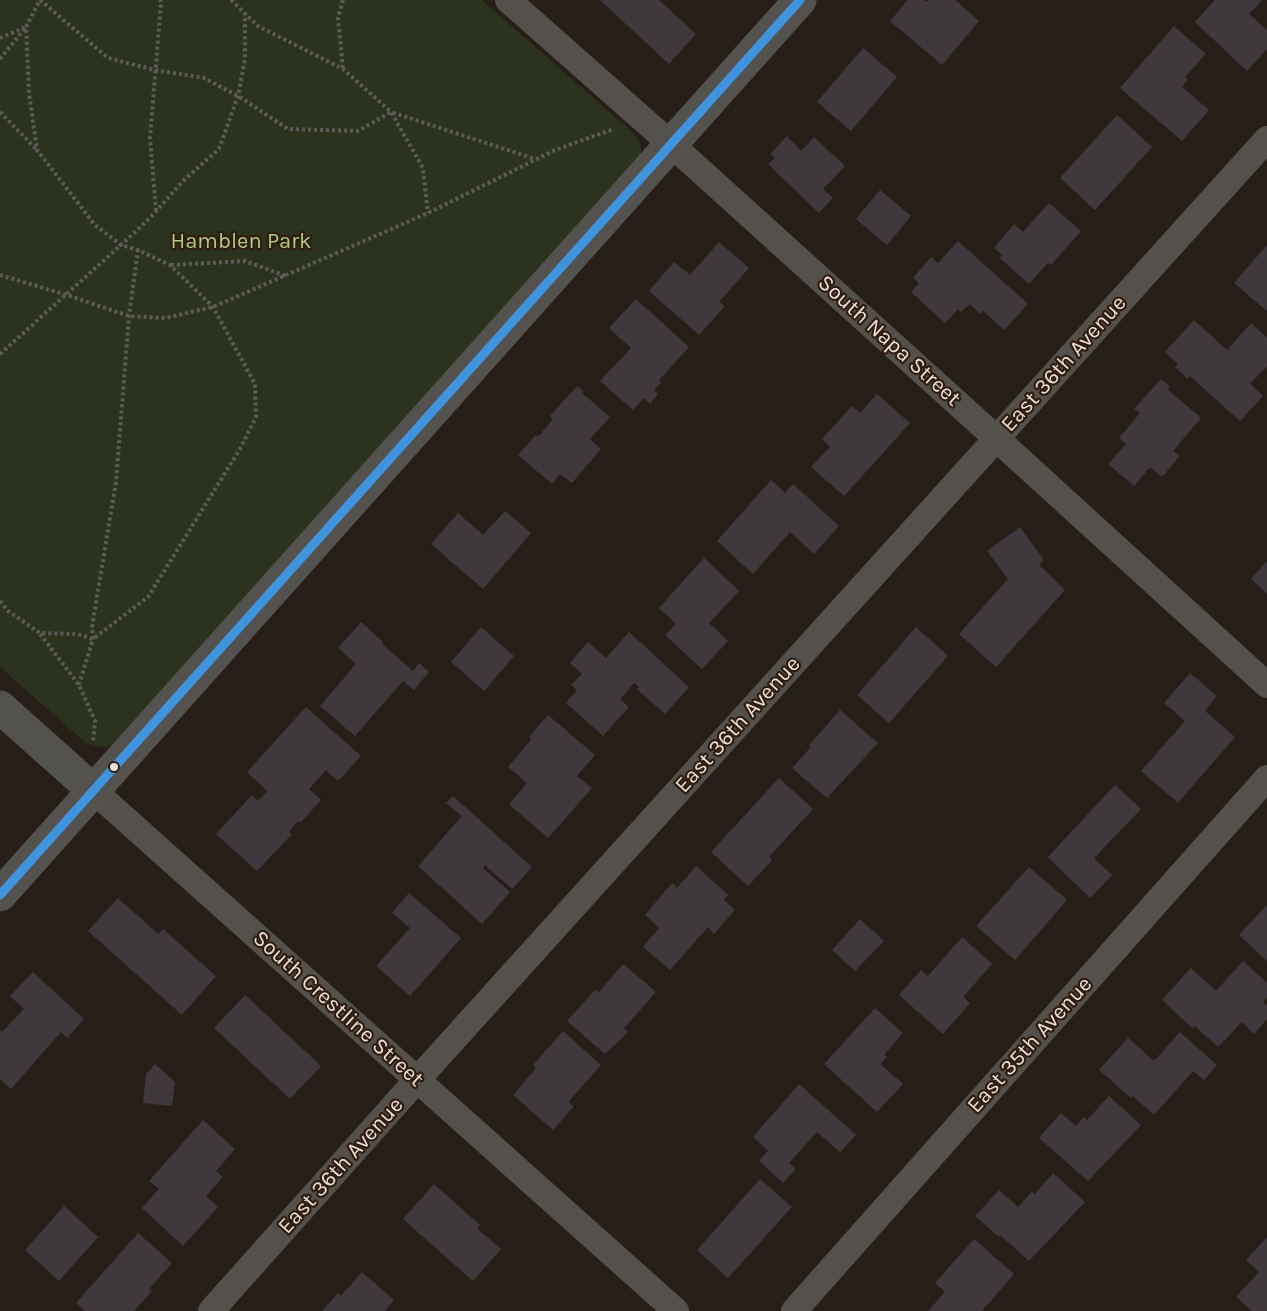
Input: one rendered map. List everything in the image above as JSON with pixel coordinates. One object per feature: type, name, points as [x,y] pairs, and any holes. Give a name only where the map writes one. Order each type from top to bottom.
[{"type":"street","name":"South Napa Street","points":[[508,0],[997,438],[1267,685]]},
{"type":"street","points":[[0,895],[800,0]]},
{"type":"street","name":"East 36th Avenue","points":[[211,1311],[1267,139]]},
{"type":"street","name":"South Crestline Street","points":[[0,707],[676,1311]]},
{"type":"street","name":"East 35th Avenue","points":[[794,1311],[1267,778]]},
{"type":"path","points":[[0,59],[26,27],[40,0],[108,58],[155,70],[204,78],[238,96],[288,129],[358,131],[391,112],[536,159]]},
{"type":"path","points":[[156,210],[150,138],[160,0]]},
{"type":"path","points":[[231,0],[258,26],[343,69],[391,112],[423,168],[428,213]]},
{"type":"path","points":[[343,0],[338,18],[343,69]]},
{"type":"path","points":[[0,354],[121,245],[183,181],[219,149],[238,96],[245,59],[245,14]]},
{"type":"path","points":[[0,38],[26,27]]},
{"type":"path","points":[[26,27],[29,93],[37,150]]},
{"type":"path","points":[[0,112],[37,150],[95,225],[121,245],[170,265],[213,307],[255,384],[256,417],[240,449],[148,597],[93,639]]},
{"type":"path","points":[[0,275],[129,316],[165,318],[213,307],[428,213],[555,150],[618,128]]},
{"type":"path","points":[[79,685],[93,639],[92,627],[116,482],[129,316],[138,250]]},
{"type":"path","points":[[170,265],[245,261],[286,276]]},
{"type":"path","points":[[0,601],[8,611],[40,633],[79,685],[95,721],[93,741]]},
{"type":"path","points":[[40,633],[77,634],[93,639]]},
{"type":"green space","name":"Hamblen Park","points":[[0,0],[482,0],[632,132],[641,147],[641,155],[117,742],[109,746],[101,747],[86,743],[0,667]]},
{"type":"building","points":[[600,0],[659,0],[696,34],[669,64]]},
{"type":"building","points":[[908,0],[927,2],[928,0],[955,0],[979,21],[942,65],[890,21]]},
{"type":"building","points":[[1215,0],[1262,0],[1249,14],[1267,30],[1267,49],[1247,71],[1195,22]]},
{"type":"building","points":[[1174,26],[1206,54],[1185,77],[1188,80],[1182,87],[1209,110],[1182,141],[1120,88]]},
{"type":"building","points":[[863,48],[897,77],[851,131],[817,102]]},
{"type":"building","points":[[1117,115],[1152,147],[1095,210],[1060,178]]},
{"type":"building","points":[[787,136],[801,151],[814,137],[845,166],[823,189],[833,198],[819,213],[768,164],[775,158],[770,154]]},
{"type":"building","points":[[880,190],[911,216],[887,245],[856,219]]},
{"type":"building","points":[[1049,203],[1081,231],[1051,265],[1048,263],[1029,284],[1000,258],[1002,255],[994,248],[1014,224],[1023,232]]},
{"type":"building","points":[[958,241],[1028,304],[1004,330],[983,311],[980,314],[970,304],[961,312],[958,309],[945,323],[911,292],[919,283],[913,278],[931,257],[938,263]]},
{"type":"building","points":[[719,242],[749,268],[719,302],[725,306],[699,335],[649,291],[674,262],[690,275]]},
{"type":"building","points":[[1267,245],[1267,311],[1234,283]]},
{"type":"building","points":[[636,299],[689,347],[659,380],[661,383],[654,390],[658,394],[650,404],[644,398],[633,410],[600,381],[631,348],[609,328]]},
{"type":"building","points":[[1194,320],[1227,350],[1251,323],[1267,338],[1267,366],[1250,384],[1263,396],[1240,421],[1190,376],[1188,379],[1175,367],[1178,364],[1165,352]]},
{"type":"building","points":[[1161,379],[1170,387],[1168,390],[1201,418],[1173,451],[1180,456],[1162,477],[1150,467],[1134,486],[1108,464],[1126,444],[1119,438],[1140,413],[1134,409]]},
{"type":"building","points":[[577,386],[610,417],[590,439],[601,449],[572,483],[560,474],[552,484],[518,455],[536,435],[538,437],[553,419],[550,416]]},
{"type":"building","points":[[877,394],[910,423],[844,496],[811,467],[830,447],[822,439],[852,406],[860,413]]},
{"type":"building","points":[[771,480],[785,493],[793,484],[839,526],[814,554],[790,532],[753,574],[717,541]]},
{"type":"building","points":[[505,511],[531,533],[483,589],[431,544],[458,513],[483,535]]},
{"type":"building","points":[[1020,527],[1044,560],[1039,565],[1065,590],[996,667],[959,634],[1008,579],[987,551]]},
{"type":"building","points":[[704,558],[739,591],[709,623],[728,641],[702,669],[665,635],[676,624],[659,608]]},
{"type":"building","points":[[1267,561],[1267,594],[1251,579]]},
{"type":"building","points":[[361,622],[413,671],[419,663],[429,672],[414,690],[403,681],[355,736],[320,706],[356,664],[338,648]]},
{"type":"building","points":[[481,627],[514,656],[484,691],[451,662]]},
{"type":"building","points":[[916,627],[948,656],[889,723],[857,695]]},
{"type":"building","points":[[629,632],[689,687],[665,714],[637,689],[639,687],[634,683],[620,699],[629,707],[603,736],[566,703],[577,690],[571,685],[582,674],[570,663],[588,642],[606,658]]},
{"type":"building","points":[[1190,673],[1217,696],[1205,711],[1235,737],[1178,803],[1141,771],[1185,721],[1164,703]]},
{"type":"building","points":[[306,707],[361,756],[338,781],[326,770],[309,789],[321,800],[300,823],[298,821],[289,831],[292,834],[257,871],[216,834],[252,795],[258,801],[267,791],[247,772]]},
{"type":"building","points":[[840,710],[878,743],[827,798],[792,768]]},
{"type":"building","points":[[548,715],[595,755],[577,776],[592,788],[548,838],[509,804],[527,783],[508,767]]},
{"type":"building","points":[[779,778],[813,809],[769,857],[772,860],[748,886],[711,852]]},
{"type":"building","points":[[1115,785],[1141,809],[1094,858],[1112,875],[1090,898],[1048,857]]},
{"type":"building","points":[[453,796],[532,867],[512,889],[485,865],[483,868],[510,892],[482,924],[418,866],[462,816],[446,803]]},
{"type":"building","points":[[696,866],[728,895],[724,900],[735,910],[714,934],[708,927],[670,970],[643,947],[659,928],[645,915],[672,883],[677,888]]},
{"type":"building","points":[[1029,867],[1067,900],[1015,960],[976,926]]},
{"type":"building","points":[[409,893],[461,938],[410,996],[376,966],[410,928],[392,913]]},
{"type":"building","points":[[118,898],[158,934],[163,929],[216,976],[182,1015],[88,931]]},
{"type":"building","points":[[1267,905],[1267,961],[1239,935]]},
{"type":"building","points":[[860,919],[884,941],[855,971],[832,950]]},
{"type":"building","points":[[962,937],[992,964],[963,997],[970,1003],[943,1034],[899,995],[921,970],[928,976]]},
{"type":"building","points":[[1243,961],[1267,983],[1267,997],[1263,1002],[1267,1006],[1267,1019],[1254,1034],[1242,1022],[1218,1047],[1195,1026],[1192,1028],[1162,1000],[1191,968],[1216,991]]},
{"type":"building","points":[[623,964],[656,992],[624,1028],[628,1032],[605,1054],[567,1021],[595,990],[599,992]]},
{"type":"building","points":[[33,972],[84,1019],[67,1038],[61,1032],[11,1089],[0,1079],[0,1030],[2,1032],[24,1009],[10,996]]},
{"type":"building","points":[[245,995],[321,1066],[290,1099],[214,1028]]},
{"type":"building","points":[[875,1008],[903,1033],[884,1055],[887,1057],[880,1064],[903,1084],[877,1112],[824,1064]]},
{"type":"building","points":[[563,1031],[601,1065],[568,1102],[574,1106],[553,1130],[513,1095],[536,1068],[533,1065]]},
{"type":"building","points":[[1180,1032],[1217,1065],[1204,1080],[1193,1071],[1154,1115],[1099,1070],[1128,1038],[1154,1061]]},
{"type":"building","points":[[155,1064],[175,1082],[172,1106],[143,1103],[146,1074]]},
{"type":"building","points":[[799,1084],[856,1135],[840,1152],[817,1132],[789,1163],[796,1169],[783,1183],[759,1161],[768,1151],[753,1137]]},
{"type":"building","points":[[1109,1096],[1141,1125],[1088,1181],[1039,1138],[1061,1113],[1076,1126],[1084,1117],[1087,1120]]},
{"type":"building","points":[[203,1120],[235,1149],[216,1171],[223,1177],[206,1196],[218,1207],[183,1246],[142,1208],[159,1189],[149,1181]]},
{"type":"building","points":[[1053,1173],[1085,1202],[1029,1261],[975,1216],[999,1190],[1018,1207],[1032,1192],[1035,1194]]},
{"type":"building","points":[[760,1179],[792,1207],[728,1278],[697,1250]]},
{"type":"building","points":[[434,1184],[480,1225],[477,1228],[501,1249],[473,1281],[403,1219]]},
{"type":"building","points":[[64,1206],[98,1237],[59,1281],[25,1250]]},
{"type":"building","points":[[138,1233],[172,1263],[149,1289],[152,1291],[134,1311],[85,1311],[76,1303]]},
{"type":"building","points":[[1267,1237],[1267,1311],[1252,1311],[1236,1297],[1259,1272],[1246,1260]]},
{"type":"building","points":[[974,1239],[1014,1274],[982,1311],[928,1311],[945,1292],[935,1283]]},
{"type":"building","points":[[362,1272],[394,1300],[385,1311],[322,1311],[338,1293],[341,1296]]},
{"type":"transit line","points":[[0,895],[800,0]]}]
